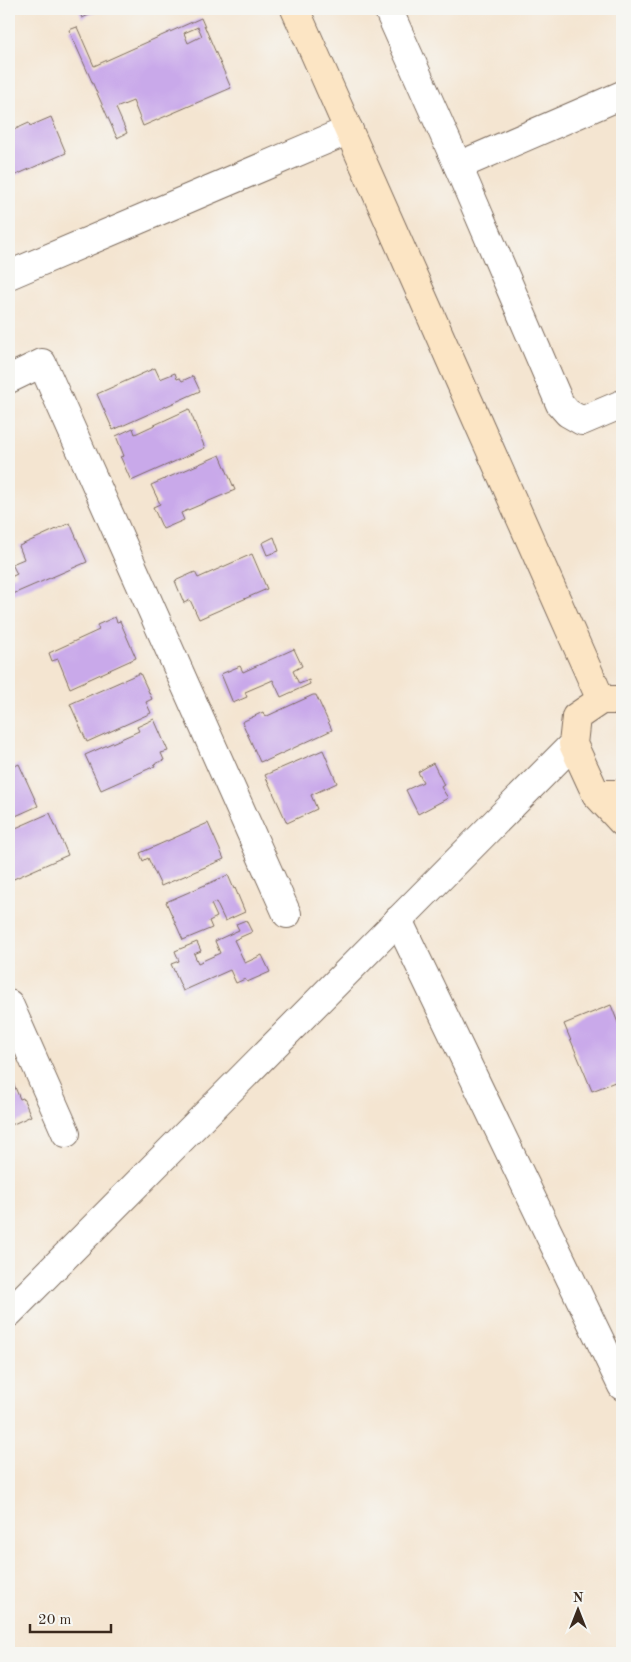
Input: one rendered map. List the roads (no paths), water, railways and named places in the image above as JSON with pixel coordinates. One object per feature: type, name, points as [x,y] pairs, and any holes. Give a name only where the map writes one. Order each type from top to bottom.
[{"type":"street","points":[[9,1313],[573,744],[576,716],[612,700],[295,9]]},
{"type":"street","points":[[388,9],[560,404],[568,413],[582,421],[622,404]]},
{"type":"street","points":[[458,166],[622,95]]},
{"type":"street","points":[[9,275],[349,130]]},
{"type":"street","points":[[9,379],[42,363],[287,914]]},
{"type":"street","points":[[573,744],[609,794],[622,822]]},
{"type":"street","points":[[398,920],[622,1386]]},
{"type":"street","points":[[9,1004],[66,1134]]}]
